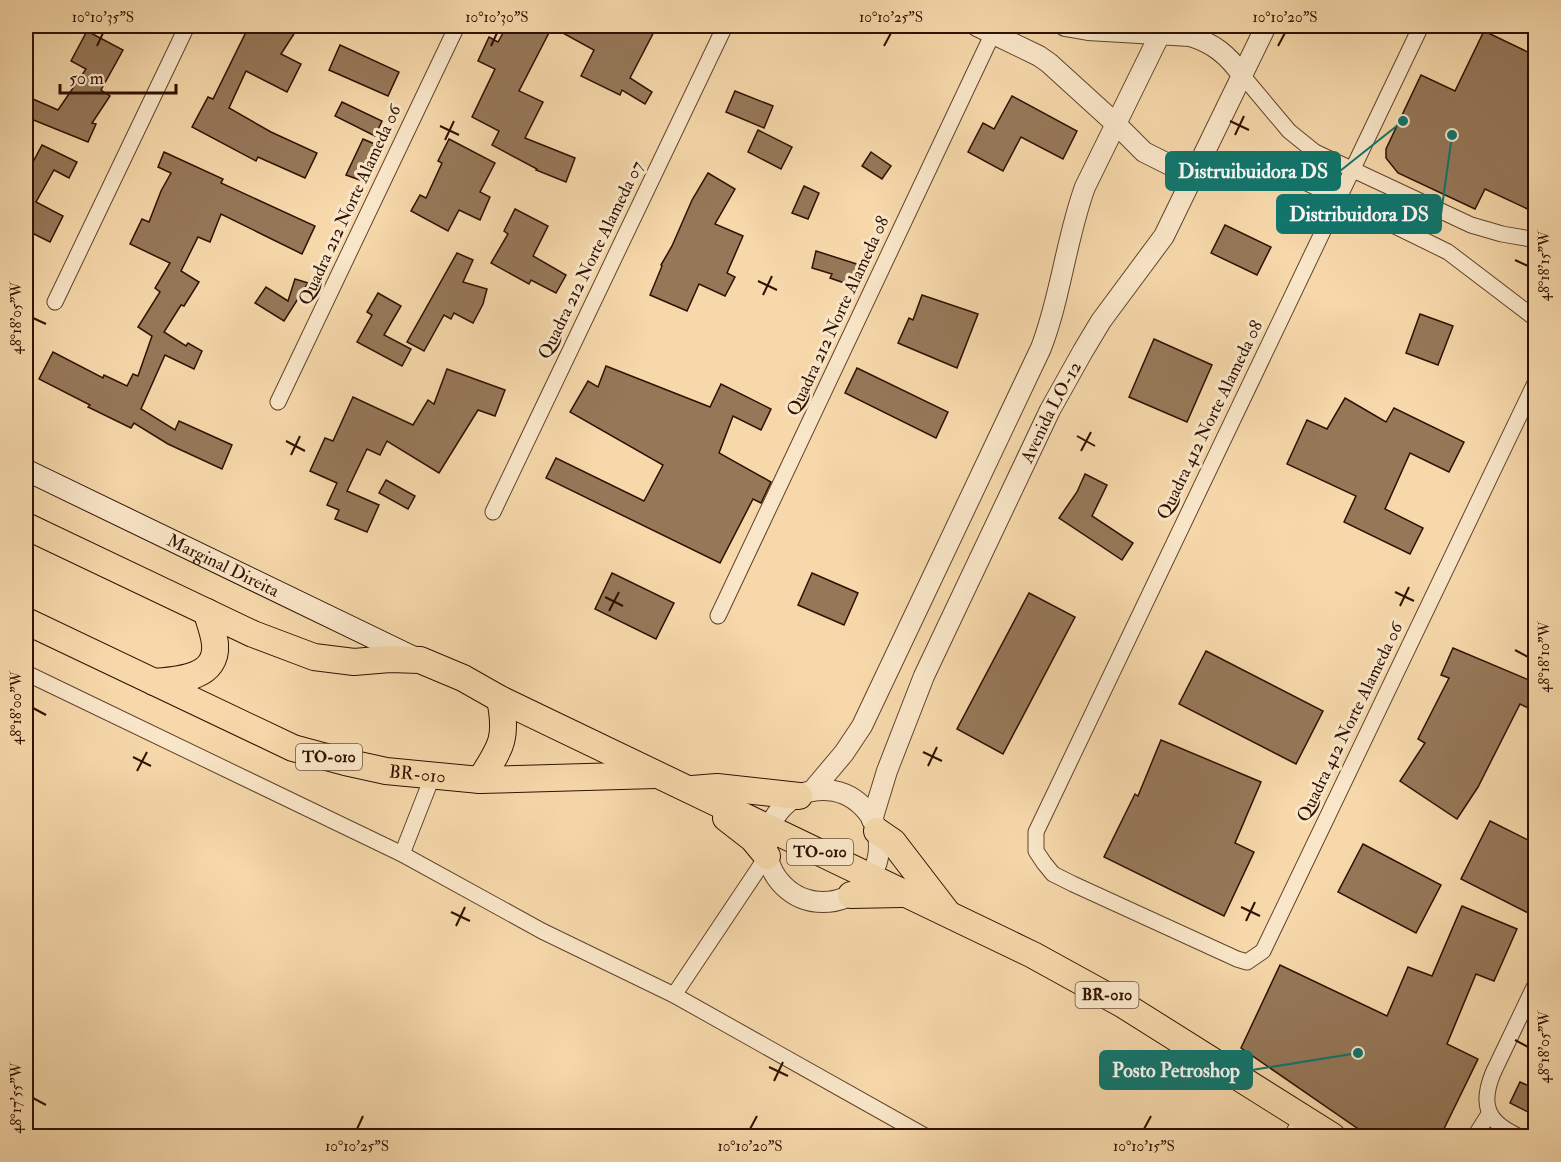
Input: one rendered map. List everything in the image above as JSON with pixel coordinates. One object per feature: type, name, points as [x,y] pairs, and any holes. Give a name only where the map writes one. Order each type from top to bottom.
[{"type":"highway","name":"TO-010","points":[[26,526],[253,634],[314,657],[354,662],[390,659],[420,660],[463,678],[500,699],[870,876]]},
{"type":"highway","points":[[154,682],[192,676],[211,664],[215,645],[207,612]]},
{"type":"highway","name":"BR-010","points":[[26,621],[293,748],[386,771],[480,780],[660,775]]},
{"type":"highway","points":[[480,780],[500,749],[504,733],[500,699]]},
{"type":"highway","points":[[696,792],[717,787],[806,794]]},
{"type":"highway","points":[[696,792],[753,839],[767,856]]},
{"type":"highway","points":[[875,826],[893,842],[948,914]]},
{"type":"highway","name":"BR-010","points":[[870,876],[1033,955],[1122,1004],[1296,1127],[1332,1137]]},
{"type":"highway","points":[[850,895],[907,894]]},
{"type":"main road","name":"Marginal Direita","points":[[26,470],[420,660]]},
{"type":"street","points":[[55,302],[187,26]]},
{"type":"street","name":"Quadra 212 Norte Alameda 06","points":[[278,402],[457,26]]},
{"type":"street","name":"Quadra 212 Norte Alameda 07","points":[[493,512],[725,26]]},
{"type":"street","points":[[1065,26],[1081,29],[1162,30],[1203,40],[1224,52],[1289,131],[1316,152],[1471,225],[1536,240]]},
{"type":"street","name":"Avenida LO-12","points":[[870,876],[878,854],[875,826],[887,771],[924,676],[1050,410],[1101,321],[1164,236],[1266,26]]},
{"type":"street","name":"Quadra 412 Norte Alameda 08","points":[[1263,951],[1247,962],[1237,959],[1053,874],[1036,851],[1036,832],[1421,26]]},
{"type":"street","points":[[985,29],[1039,56],[1064,75],[1144,152],[1159,161],[1172,166],[1289,176],[1448,252],[1536,319]]},
{"type":"street","name":"Quadra 212 Norte Alameda 08","points":[[718,616],[985,29]]},
{"type":"street","name":"Avenida LO-12","points":[[770,828],[782,809],[806,794],[844,753],[862,726],[1041,348],[1054,311],[1076,212],[1085,187],[1162,30]]},
{"type":"street","name":"Quadra 412 Norte Alameda 06","points":[[1263,951],[1536,381]]},
{"type":"street","points":[[26,674],[402,854],[542,931],[674,995],[925,1137]]},
{"type":"street","points":[[402,854],[434,775]]},
{"type":"street","points":[[806,794],[830,791],[847,796],[862,806],[875,826]]},
{"type":"street","points":[[674,995],[767,856],[770,828]]},
{"type":"street","points":[[767,856],[778,880],[791,892],[807,900],[824,902],[838,900],[861,887],[870,876]]},
{"type":"street","points":[[1518,1137],[1497,1124],[1489,1114],[1485,1101],[1487,1087],[1536,983]]},
{"type":"street","points":[[1475,1137],[1489,1114]]},
{"type":"building","points":[[249,26],[299,26],[281,54],[301,64],[287,92],[246,71],[229,108],[271,132],[317,153],[305,178],[258,157],[256,161],[192,127],[208,97],[213,99]]},
{"type":"building","points":[[507,26],[657,26],[630,78],[652,92],[645,104],[622,90],[620,95],[581,76],[594,50],[552,27],[519,91],[543,102],[525,138],[575,158],[566,182],[536,170],[492,145],[499,131],[472,117],[495,69],[478,61],[489,37],[498,42]]},
{"type":"building","points":[[87,31],[123,50],[101,90],[110,96],[92,123],[96,124],[88,142],[26,117],[26,96],[58,110],[86,69],[71,61]]},
{"type":"building","points":[[1484,31],[1536,56],[1536,213],[1485,189],[1475,209],[1398,173],[1386,158],[1386,149],[1421,75],[1455,91]]},
{"type":"building","points":[[340,45],[399,72],[388,96],[329,70]]},
{"type":"building","points":[[735,91],[773,106],[764,128],[726,112]]},
{"type":"building","points":[[1012,96],[1077,131],[1063,159],[1021,137],[1003,171],[968,152],[983,123],[994,129]]},
{"type":"building","points":[[342,102],[382,121],[375,136],[335,116]]},
{"type":"building","points":[[758,130],[792,147],[781,169],[748,152]]},
{"type":"building","points":[[363,139],[377,145],[360,180],[346,175]]},
{"type":"building","points":[[449,139],[495,163],[480,192],[490,197],[480,220],[459,210],[448,231],[411,211],[420,195],[426,198],[442,163],[438,161]]},
{"type":"building","points":[[42,145],[77,162],[69,178],[54,170],[36,202],[63,216],[50,242],[26,230],[26,158],[33,162]]},
{"type":"building","points":[[164,152],[223,179],[221,183],[315,226],[302,254],[221,214],[210,242],[198,237],[181,271],[199,282],[164,332],[186,346],[188,343],[202,351],[194,369],[165,355],[141,409],[175,430],[179,421],[232,445],[222,469],[168,444],[134,423],[131,428],[88,407],[90,405],[39,379],[53,352],[103,378],[104,375],[127,386],[133,374],[138,376],[152,336],[138,327],[160,292],[155,288],[170,263],[130,244],[142,219],[149,222],[171,173],[158,167]]},
{"type":"building","points":[[871,152],[891,166],[882,179],[862,166]]},
{"type":"building","points":[[708,173],[735,189],[715,224],[743,236],[727,273],[735,277],[725,296],[699,284],[687,311],[650,295],[661,265],[692,200]]},
{"type":"building","points":[[804,186],[819,193],[808,219],[792,213]]},
{"type":"building","points":[[515,209],[548,226],[533,256],[566,275],[556,293],[531,280],[529,284],[491,263],[508,234],[504,231]]},
{"type":"building","points":[[1225,225],[1271,247],[1257,275],[1211,253]]},
{"type":"building","points":[[816,251],[863,266],[856,287],[830,278],[832,274],[812,268]]},
{"type":"building","points":[[457,253],[473,260],[463,282],[487,289],[483,304],[473,323],[454,313],[451,319],[444,315],[424,351],[407,342]]},
{"type":"building","points":[[295,279],[308,283],[284,321],[255,303],[266,287],[288,301]]},
{"type":"building","points":[[378,293],[401,306],[384,335],[411,349],[402,366],[357,342],[372,315],[367,312]]},
{"type":"building","points":[[922,295],[978,314],[957,368],[898,343],[909,318],[913,320]]},
{"type":"building","points":[[1420,314],[1453,326],[1438,365],[1406,353]]},
{"type":"building","points":[[1154,339],[1212,365],[1187,422],[1129,397]]},
{"type":"building","points":[[606,366],[710,407],[721,384],[771,409],[761,430],[733,416],[719,453],[771,482],[761,503],[753,499],[720,563],[546,478],[556,458],[644,501],[663,465],[570,412],[588,381],[598,387]]},
{"type":"building","points":[[857,368],[948,412],[936,438],[845,393]]},
{"type":"building","points":[[447,369],[505,390],[495,416],[478,410],[439,473],[387,441],[380,455],[367,449],[347,491],[379,505],[367,532],[335,519],[339,510],[327,505],[337,483],[310,471],[325,438],[333,441],[353,397],[413,425],[428,400],[434,404]]},
{"type":"building","points":[[1345,398],[1386,422],[1394,408],[1464,442],[1449,472],[1410,453],[1385,509],[1423,528],[1410,554],[1344,522],[1356,496],[1287,464],[1307,420],[1327,429]]},
{"type":"building","points":[[1085,474],[1107,485],[1092,516],[1133,543],[1122,560],[1059,518],[1077,492]]},
{"type":"building","points":[[386,480],[415,496],[408,509],[379,493]]},
{"type":"building","points":[[612,573],[674,603],[656,639],[595,609]]},
{"type":"building","points":[[812,573],[858,593],[844,625],[798,605]]},
{"type":"building","points":[[1029,593],[1075,617],[1003,754],[957,729]]},
{"type":"building","points":[[1453,648],[1536,683],[1536,712],[1520,704],[1478,787],[1457,819],[1400,781],[1425,743],[1418,739],[1449,678],[1441,675]]},
{"type":"building","points":[[1206,651],[1323,711],[1296,764],[1179,704]]},
{"type":"building","points":[[1161,740],[1261,782],[1235,843],[1254,852],[1224,916],[1104,857],[1135,794],[1138,796]]},
{"type":"building","points":[[1490,821],[1536,844],[1536,917],[1461,879]]},
{"type":"building","points":[[1363,844],[1441,885],[1416,933],[1338,892]]},
{"type":"building","points":[[1462,906],[1517,929],[1494,981],[1476,974],[1447,1044],[1478,1059],[1440,1137],[1370,1137],[1241,1048],[1280,965],[1387,1016],[1408,967],[1432,976]]},
{"type":"building","points":[[1520,1082],[1536,1089],[1536,1116],[1510,1103]]},
{"type":"place","name":"Distruibuidora DS","points":[[1403,121]]},
{"type":"place","name":"Distribuidora DS","points":[[1452,135]]},
{"type":"place","name":"Posto Petroshop","points":[[1358,1053]]}]
